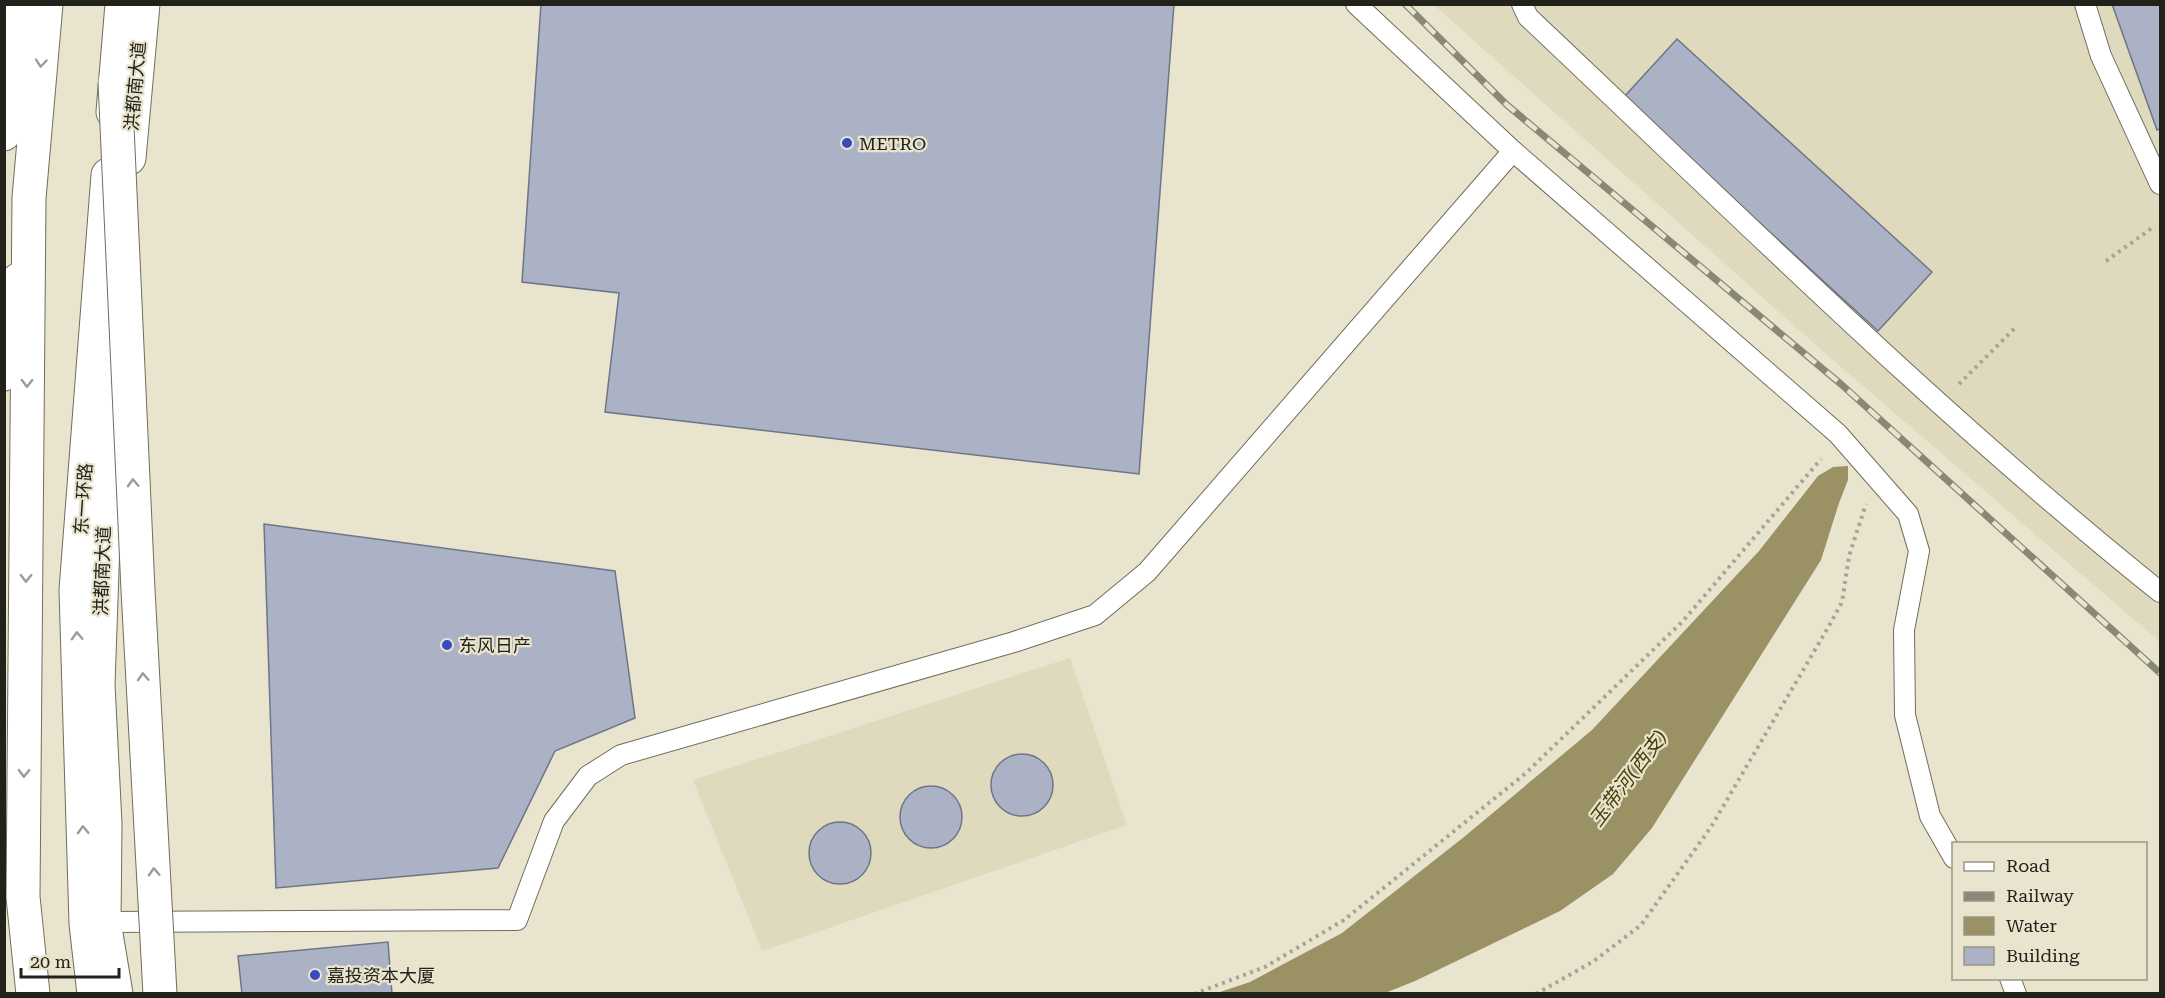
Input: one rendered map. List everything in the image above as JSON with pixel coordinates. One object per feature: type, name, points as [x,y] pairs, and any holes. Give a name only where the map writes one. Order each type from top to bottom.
[{"type":"main road","points":[[4,134],[15,4]]},
{"type":"main road","points":[[4,374],[29,198],[46,4]]},
{"type":"main road","name":"东一环路","points":[[94,993],[86,924],[75,590],[122,4]]},
{"type":"main road","name":"洪都南大道","points":[[116,993],[104,922],[105,824],[98,685],[109,371],[143,4]]},
{"type":"main road","points":[[115,82],[138,590],[160,993]]},
{"type":"main road","points":[[29,198],[23,897],[33,993]]},
{"type":"lane","points":[[1356,4],[1513,151],[1838,434],[1908,514],[1919,551],[1904,630],[1905,715],[1930,816],[1952,856]]},
{"type":"lane","points":[[1522,4],[1528,17],[1882,352],[2075,523],[2160,592]]},
{"type":"lane","points":[[2085,4],[2101,56],[2160,184]]},
{"type":"lane","points":[[104,922],[517,920],[554,820],[588,776],[621,755],[1014,642],[1095,615],[1147,572],[1513,151]]},
{"type":"path","points":[[2106,261],[2155,226]]},
{"type":"path","points":[[1959,384],[2018,326]]},
{"type":"path","points":[[1194,993],[1265,967],[1344,920],[1526,773],[1683,621],[1821,459]]},
{"type":"path","points":[[1536,993],[1594,961],[1641,925],[1711,827],[1842,602],[1849,556],[1866,503]]},
{"type":"shaded area","points":[[1434,5],[2160,5],[2160,642],[1826,354]]},
{"type":"shaded area","points":[[1070,658],[1127,825],[762,951],[693,780]]},
{"type":"water","name":"玉带河(西支)","points":[[1848,466],[1848,480],[1821,560],[1652,828],[1613,874],[1560,911],[1415,981],[1385,993],[1217,993],[1250,982],[1342,933],[1464,837],[1592,730],[1759,551],[1818,476],[1833,467]]},
{"type":"building","name":"METRO","points":[[541,4],[1174,4],[1139,474],[605,412],[619,293],[522,282]]},
{"type":"building","points":[[2112,4],[2160,4],[2160,129],[2157,130]]},
{"type":"building","points":[[1677,39],[1932,272],[1878,331],[1623,98]]},
{"type":"building","name":"东风日产","points":[[264,524],[615,571],[635,718],[555,751],[498,868],[276,888]]},
{"type":"building","points":[[1022,754],[1034,756],[1044,763],[1051,773],[1053,785],[1051,797],[1044,807],[1034,814],[1022,816],[1010,814],[1000,807],[993,797],[991,785],[993,773],[1000,763],[1010,756]]},
{"type":"building","points":[[931,786],[943,788],[953,795],[960,805],[962,817],[960,829],[953,839],[943,846],[931,848],[919,846],[909,839],[902,829],[900,817],[902,805],[909,795],[919,788]]},
{"type":"building","points":[[840,822],[852,824],[862,831],[869,841],[871,853],[869,865],[862,875],[852,882],[840,884],[828,882],[818,875],[811,865],[809,853],[811,841],[818,831],[828,824]]},
{"type":"building","name":"嘉投资本大厦","points":[[388,942],[392,994],[242,994],[238,956]]},
{"type":"railway","points":[[1405,4],[1507,105],[1842,385],[2160,673]]},
{"type":"place","name":"METRO","points":[[847,143]]},
{"type":"place","name":"东风日产","points":[[447,645]]},
{"type":"place","name":"嘉投资本大厦","points":[[315,975]]}]
